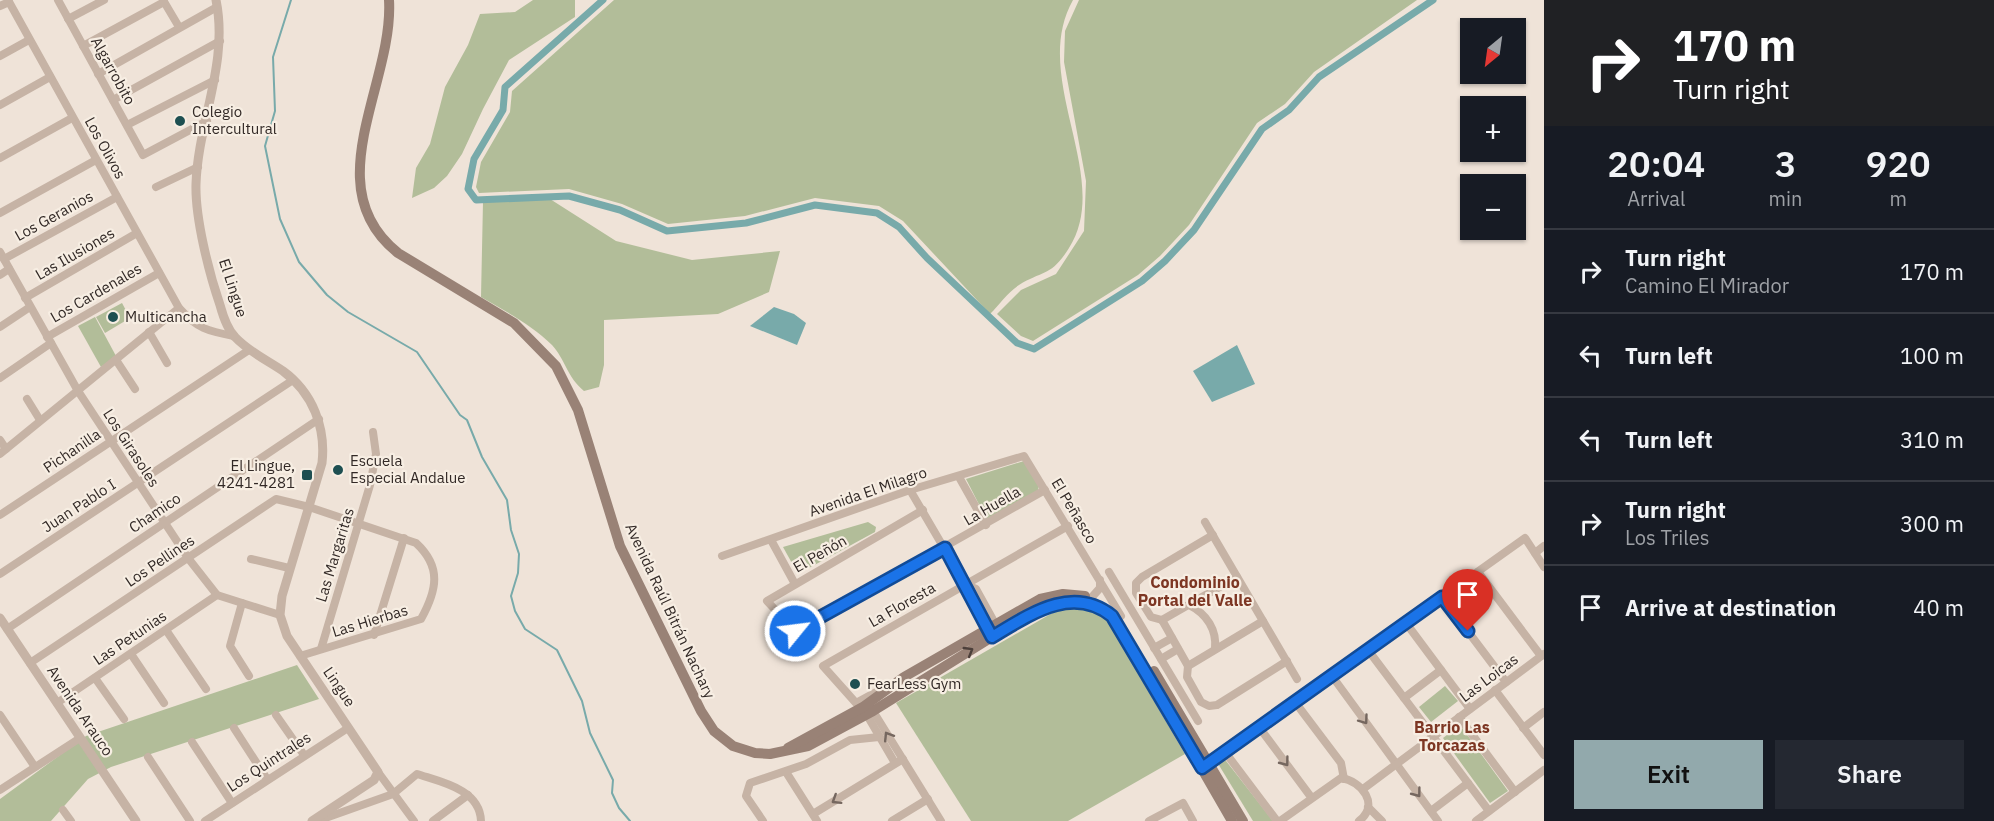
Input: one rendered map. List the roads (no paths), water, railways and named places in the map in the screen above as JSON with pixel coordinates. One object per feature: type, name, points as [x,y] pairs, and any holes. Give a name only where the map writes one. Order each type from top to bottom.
[{"type":"main road","name":"Avenida Raúl Bitrán Nachary","points":[[390,0],[389,29],[370,108],[360,169],[360,194],[366,215],[385,243],[514,323],[556,366],[575,402],[620,546],[701,711],[714,731],[734,746],[755,753],[778,754],[864,709],[1048,596],[1070,594],[1092,597],[1111,607],[1120,616],[1180,720],[1232,821]]},
{"type":"main road","name":"Avenida Raúl Bitrán Nachary","points":[[864,709],[904,677],[993,630],[1063,602],[1081,602],[1101,608],[1117,622],[1180,720]]},
{"type":"main road","name":"Avenida Raúl Bitrán Nachary","points":[[1205,766],[1243,821]]},
{"type":"street","name":"Algarrobito","points":[[58,0],[143,155],[207,121]]},
{"type":"street","points":[[69,20],[104,0]]},
{"type":"street","points":[[0,6],[8,1]]},
{"type":"street","name":"Los Olivos","points":[[8,1],[178,308],[194,324],[206,331],[234,336]]},
{"type":"street","points":[[83,46],[163,1],[179,27]]},
{"type":"street","points":[[98,74],[216,4]]},
{"type":"street","name":"El Lingue","points":[[216,4],[220,41],[196,186],[206,254],[219,303],[234,336],[249,350],[293,380],[319,419],[324,444],[322,463],[290,568],[280,615]]},
{"type":"street","points":[[0,56],[30,40]]},
{"type":"street","points":[[113,100],[220,41]]},
{"type":"street","points":[[0,105],[50,77]]},
{"type":"street","points":[[127,125],[215,80]]},
{"type":"street","points":[[0,158],[72,118]]},
{"type":"street","points":[[0,213],[96,160]]},
{"type":"street","points":[[156,187],[198,167]]},
{"type":"street","name":"Los Geranios","points":[[2,255],[117,197]]},
{"type":"street","name":"Las Ilusiones","points":[[25,298],[138,233]]},
{"type":"street","name":"Los Girasoles","points":[[2,255],[78,391],[188,558],[217,595]]},
{"type":"street","points":[[0,275],[9,269]]},
{"type":"street","name":"Los Cardenales","points":[[0,378],[49,340],[159,273]]},
{"type":"street","points":[[0,327],[30,307]]},
{"type":"street","points":[[0,440],[3,451],[178,308]]},
{"type":"street","points":[[148,332],[167,363]]},
{"type":"street","name":"Pichanilla","points":[[0,515],[249,350]]},
{"type":"street","points":[[116,360],[135,389]]},
{"type":"street","name":"Juan Pablo I","points":[[0,574],[293,380]]},
{"type":"street","points":[[27,399],[40,420]]},
{"type":"street","name":"Chamico","points":[[7,628],[319,419]]},
{"type":"street","name":"Las Margaritas","points":[[321,649],[376,454],[373,432]]},
{"type":"street","name":"Avenida El Milagro","points":[[722,556],[910,490],[1024,456]]},
{"type":"street","name":"El Peñasco","points":[[1024,456],[1120,616]]},
{"type":"street","points":[[959,477],[986,525]]},
{"type":"street","points":[[910,490],[965,584],[976,588],[993,630]]},
{"type":"street","name":"La Huella","points":[[795,631],[1045,490]]},
{"type":"street","name":"Los Pellines","points":[[30,663],[276,499],[358,523]]},
{"type":"street","name":"El Peñón","points":[[795,631],[767,601],[923,510]]},
{"type":"street","points":[[1205,522],[1297,679]]},
{"type":"street","name":"Las Hierbas","points":[[300,656],[421,619],[437,580],[436,573],[422,547],[404,538],[358,523]]},
{"type":"street","name":"La Floresta","points":[[864,709],[824,666],[1068,526]]},
{"type":"street","points":[[1213,535],[1142,577],[1136,583],[1136,593],[1150,616],[1162,620],[1188,666],[1187,677],[1201,702],[1211,706],[1287,661]]},
{"type":"street","points":[[374,635],[404,538]]},
{"type":"street","points":[[1205,766],[1525,538],[1541,550],[1544,567]]},
{"type":"street","points":[[771,540],[795,584]]},
{"type":"street","points":[[251,559],[290,568]]},
{"type":"street","points":[[1109,572],[1198,721]]},
{"type":"street","points":[[1478,572],[1542,655]]},
{"type":"street","points":[[1162,620],[1237,577]]},
{"type":"street","points":[[1092,597],[1100,588],[1100,580]]},
{"type":"street","points":[[217,595],[280,615]]},
{"type":"street","name":"Las Petunias","points":[[57,704],[217,595]]},
{"type":"street","points":[[1442,597],[1506,682]]},
{"type":"street","points":[[242,603],[230,646],[249,676]]},
{"type":"street","points":[[1189,605],[1209,621],[1214,632],[1215,650]]},
{"type":"street","name":"Lingue","points":[[280,615],[287,636],[377,775],[414,821]]},
{"type":"street","name":"Avenida Arauco","points":[[0,618],[136,821]]},
{"type":"street","points":[[1188,666],[1263,621]]},
{"type":"street","points":[[1406,623],[1470,709]]},
{"type":"street","points":[[165,630],[206,689]]},
{"type":"street","points":[[1154,648],[1172,638]]},
{"type":"street","points":[[1161,659],[1178,649]]},
{"type":"street","points":[[1368,650],[1489,811]]},
{"type":"street","points":[[131,654],[164,703]]},
{"type":"street","name":"Las Loicas","points":[[1363,789],[1542,655]]},
{"type":"street","points":[[1404,698],[1441,670]]},
{"type":"street","points":[[1332,676],[1438,821]]},
{"type":"street","points":[[95,678],[124,719]]},
{"type":"street","points":[[1495,690],[1544,755]]},
{"type":"street","points":[[1295,702],[1341,763],[1344,778]]},
{"type":"street","points":[[1180,720],[1189,706]]},
{"type":"street","points":[[1180,720],[1189,706]]},
{"type":"street","points":[[864,709],[879,737],[928,799],[941,821]]},
{"type":"street","points":[[864,709],[899,761]]},
{"type":"street","points":[[1523,728],[1544,712]]},
{"type":"street","points":[[0,715],[35,767]]},
{"type":"street","points":[[276,715],[304,755]]},
{"type":"street","points":[[1459,717],[1515,792]]},
{"type":"street","points":[[234,728],[267,779]]},
{"type":"street","name":"Los Quintrales","points":[[205,821],[348,728]]},
{"type":"street","points":[[1259,728],[1311,797]]},
{"type":"street","points":[[763,821],[746,796],[746,788],[750,783],[786,772],[850,740],[879,737]]},
{"type":"street","points":[[0,789],[80,738]]},
{"type":"street","points":[[192,742],[231,803]]},
{"type":"street","points":[[1225,752],[1279,821],[1337,779],[1344,778],[1363,789],[1368,807],[1382,821]]},
{"type":"street","points":[[148,757],[190,821]]},
{"type":"street","points":[[786,772],[815,818],[899,761]]},
{"type":"street","points":[[1476,821],[1544,770]]},
{"type":"street","points":[[317,821],[393,794],[417,774],[468,795],[475,804],[481,821]]},
{"type":"street","points":[[312,821],[377,775]]},
{"type":"street","points":[[1431,811],[1468,783]]},
{"type":"street","points":[[433,821],[468,795]]},
{"type":"street","points":[[892,821],[928,799]]},
{"type":"street","points":[[1149,821],[1183,803],[1193,821]]},
{"type":"street","points":[[1359,821],[1364,817],[1368,807]]},
{"type":"street","points":[[63,810],[71,821]]},
{"type":"water","points":[[774,307],[794,314],[806,323],[797,345],[750,326]]},
{"type":"water","points":[[1237,345],[1255,384],[1212,402],[1193,371]]},
{"type":"waterway","points":[[291,0],[273,57],[275,111],[265,146],[280,219],[299,262],[327,295],[348,312],[417,352],[460,415],[467,420],[482,457],[507,500],[511,530],[519,554],[518,573],[511,596],[515,611],[525,629],[557,650],[582,701],[590,733],[613,780],[612,793],[619,808],[630,821]]},
{"type":"waterway","points":[[603,0],[505,87],[503,110],[474,159],[468,189],[476,200],[569,196],[620,210],[667,231],[746,223],[815,205],[877,213],[899,227],[927,258],[1017,343],[1034,349],[1142,281],[1165,261],[1194,230],[1262,129],[1289,110],[1319,77],[1433,0]]},
{"type":"place","name":"Colegio Intercultural","points":[[180,121]]},
{"type":"place","name":"Multicancha","points":[[113,317]]},
{"type":"place","name":"Escuela Especial Andalue","points":[[338,470]]},
{"type":"place","name":"El Lingue, 4241-4281","points":[[307,475]]},
{"type":"place","name":"FearLess Gym","points":[[855,684]]},
{"type":"district","name":"Condominio Portal del Valle","points":[[1195,591]]},
{"type":"district","name":"Barrio Las Torcazas","points":[[1452,736]]}]
